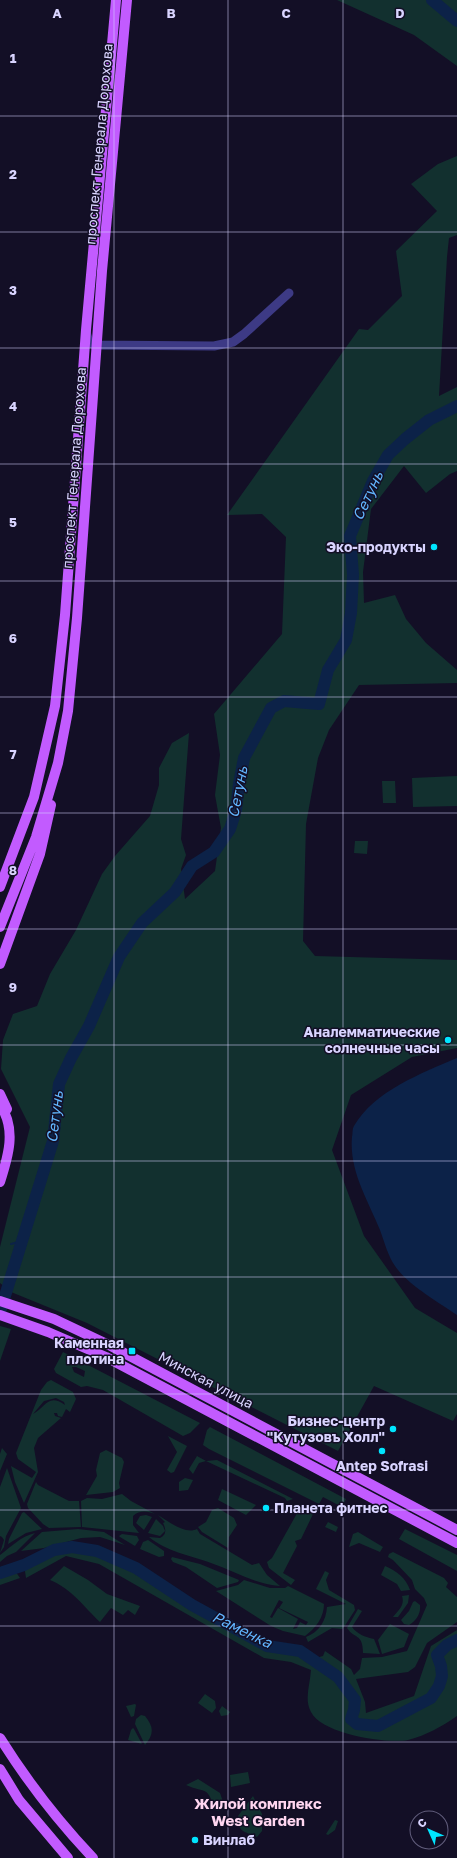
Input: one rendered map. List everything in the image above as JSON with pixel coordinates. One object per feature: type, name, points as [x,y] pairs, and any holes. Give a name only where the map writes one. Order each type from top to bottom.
[{"type":"main road","name":"проспект Генерала Дорохова","points":[[0,886],[34,797],[55,706],[65,615],[86,330],[116,0]]},
{"type":"main road","name":"проспект Генерала Дорохова","points":[[0,927],[36,838],[56,770],[64,736],[71,680],[102,271],[127,0]]},
{"type":"main road","points":[[0,964],[40,854],[50,813],[56,770]]},
{"type":"main road","points":[[0,1094],[10,1117],[8,1155],[0,1182]]},
{"type":"main road","points":[[0,1105],[5,1114],[10,1133]]},
{"type":"main road","name":"Минская улица","points":[[0,1301],[29,1310],[111,1346],[457,1530]]},
{"type":"main road","name":"Минская улица","points":[[0,1315],[48,1332],[106,1357],[457,1543]]},
{"type":"main road","points":[[0,1738],[33,1788],[74,1838],[93,1858]]},
{"type":"main road","points":[[0,1769],[19,1800]]},
{"type":"main road","points":[[0,1777],[68,1858]]},
{"type":"street","points":[[86,330],[89,342],[97,345],[214,346],[233,342],[244,334],[289,293]]},
{"type":"green space","points":[[337,0],[457,0],[457,66],[414,35]]},
{"type":"green space","points":[[457,156],[457,235],[449,238],[439,396],[457,387],[457,471],[450,474],[426,493],[404,466],[371,509],[363,572],[364,603],[395,595],[406,619],[426,643],[457,670],[457,683],[359,685],[329,730],[318,758],[306,824],[303,941],[315,956],[457,960],[457,1048],[412,1057],[351,1095],[332,1150],[364,1236],[415,1308],[457,1333],[457,1414],[453,1421],[374,1386],[338,1451],[87,1323],[11,1292],[0,1283],[0,1247],[30,1127],[1,1069],[3,1040],[13,1014],[37,1006],[50,974],[76,930],[102,874],[115,856],[150,816],[159,785],[159,768],[172,743],[189,733],[181,839],[186,855],[181,869],[185,899],[215,871],[221,828],[215,795],[220,755],[214,714],[282,634],[286,537],[262,514],[227,515],[359,329],[368,330],[402,296],[396,251],[437,211],[411,184],[438,164]]},
{"type":"green space","points":[[457,776],[457,806],[413,807],[412,778]]},
{"type":"green space","points":[[382,781],[395,781],[396,803],[383,803]]},
{"type":"green space","points":[[355,841],[368,841],[367,854],[354,853]]},
{"type":"green space","points":[[0,1326],[11,1329],[0,1361]]},
{"type":"green space","points":[[63,1352],[200,1423],[190,1433],[183,1436],[103,1390],[87,1386],[81,1387],[56,1373],[54,1369]],"holes":[[[72,1367],[85,1371],[84,1377],[74,1372]]]},
{"type":"green space","points":[[51,1380],[73,1392],[76,1399],[70,1412],[66,1409],[62,1417],[58,1416],[57,1413],[54,1413],[55,1416],[61,1418],[38,1438],[34,1448],[38,1472],[24,1503],[15,1482],[11,1466],[32,1478],[36,1472],[18,1459],[16,1453],[41,1390],[47,1382]],"holes":[[[56,1398],[64,1402],[65,1405],[55,1400],[48,1402],[33,1414],[44,1401]]]},
{"type":"green space","points":[[210,1427],[346,1499],[342,1507],[323,1497],[319,1504],[209,1449],[203,1445],[207,1430]]},
{"type":"green space","points":[[168,1436],[187,1446],[174,1472],[171,1473],[167,1470],[177,1452]]},
{"type":"green space","points":[[2,1448],[7,1454],[0,1471],[0,1454]]},
{"type":"green space","points":[[106,1450],[122,1458],[124,1462],[119,1483],[120,1488],[113,1492],[86,1495],[97,1476],[96,1470],[100,1453]]},
{"type":"green space","points":[[197,1456],[206,1461],[199,1463],[193,1474],[189,1469]]},
{"type":"green space","points":[[217,1460],[293,1499],[287,1501],[285,1498],[206,1461]]},
{"type":"green space","points":[[7,1468],[21,1508],[6,1536],[4,1547],[0,1553],[4,1540],[0,1536],[0,1487]]},
{"type":"green space","points":[[185,1478],[193,1480],[188,1490],[179,1491],[179,1482]]},
{"type":"green space","points":[[36,1482],[38,1485],[69,1501],[79,1501],[81,1527],[49,1528],[43,1524],[28,1508],[27,1504]]},
{"type":"green space","points":[[222,1489],[256,1505],[246,1515],[218,1500]]},
{"type":"green space","points":[[122,1494],[131,1501],[155,1514],[144,1512],[133,1516],[133,1525],[139,1533],[82,1527],[81,1501],[87,1498],[102,1499]]},
{"type":"green space","points":[[307,1506],[315,1510],[301,1539],[295,1541],[297,1546],[283,1573],[295,1580],[291,1585],[269,1568],[267,1562],[272,1558],[300,1508]]},
{"type":"green space","points":[[218,1508],[234,1518],[237,1525],[229,1537],[228,1548],[202,1532],[198,1527],[206,1522],[212,1510]]},
{"type":"green space","points":[[24,1512],[42,1529],[26,1533],[8,1544],[22,1513]]},
{"type":"green space","points":[[146,1515],[152,1517],[144,1530],[136,1523],[140,1516]]},
{"type":"green space","points":[[158,1515],[182,1529],[197,1529],[200,1534],[252,1565],[259,1563],[267,1575],[280,1586],[253,1580],[211,1563],[171,1550],[156,1542],[149,1537],[160,1538],[165,1532],[163,1523],[165,1522]]},
{"type":"green space","points":[[156,1519],[163,1526],[165,1531],[160,1536],[148,1533]]},
{"type":"green space","points":[[328,1522],[338,1527],[336,1532],[325,1527]]},
{"type":"green space","points":[[78,1529],[104,1532],[125,1545],[100,1537],[81,1538],[44,1548],[21,1551],[42,1532]]},
{"type":"green space","points":[[405,1529],[457,1555],[457,1571],[399,1539]]},
{"type":"green space","points":[[358,1532],[383,1547],[380,1552],[359,1543],[349,1547],[353,1534]]},
{"type":"green space","points":[[35,1533],[16,1552],[7,1556],[0,1562],[0,1555],[12,1545],[20,1539]]},
{"type":"green space","points":[[122,1534],[137,1536],[139,1540],[135,1546],[119,1536]]},
{"type":"green space","points":[[148,1540],[164,1551],[164,1556],[159,1557],[140,1549],[143,1542]]},
{"type":"green space","points":[[72,1547],[97,1551],[136,1568],[192,1605],[267,1646],[300,1651],[312,1659],[323,1656],[325,1651],[351,1669],[354,1675],[360,1669],[362,1658],[382,1657],[407,1651],[427,1605],[424,1598],[415,1589],[412,1580],[393,1560],[388,1557],[389,1554],[393,1552],[444,1578],[448,1583],[446,1587],[457,1597],[457,1622],[427,1643],[415,1667],[408,1672],[356,1679],[365,1702],[366,1713],[414,1696],[431,1646],[457,1630],[457,1716],[428,1733],[408,1740],[398,1741],[371,1739],[341,1732],[317,1720],[311,1712],[308,1702],[308,1692],[311,1670],[291,1662],[264,1658],[99,1564],[66,1556],[26,1578],[24,1565],[54,1550]]},
{"type":"green space","points":[[172,1557],[200,1564],[239,1580],[238,1582],[217,1588],[186,1567],[173,1562],[171,1559]]},
{"type":"green space","points":[[11,1565],[20,1578],[0,1585],[0,1567]]},
{"type":"green space","points":[[64,1566],[88,1580],[107,1594],[140,1606],[135,1615],[128,1610],[123,1615],[111,1608],[100,1622],[71,1593],[50,1580]]},
{"type":"green space","points":[[385,1566],[400,1575],[410,1590],[401,1591],[397,1584],[381,1575]]},
{"type":"green space","points":[[325,1571],[329,1573],[326,1580],[329,1590],[354,1605],[355,1610],[342,1629],[332,1628],[308,1642],[306,1637],[315,1632],[321,1625],[325,1617],[327,1607],[346,1604],[316,1589]]},
{"type":"green space","points":[[244,1580],[270,1588],[285,1588],[288,1586],[324,1604],[323,1613],[316,1626],[305,1636],[283,1631],[271,1626],[216,1591],[238,1585]],"holes":[[[279,1600],[283,1602],[279,1608],[308,1622],[306,1625],[300,1622],[297,1628],[293,1629],[298,1619],[278,1608],[272,1618],[270,1617]]]},
{"type":"green space","points":[[409,1595],[408,1603],[398,1617],[393,1617],[402,1605],[402,1596]]},
{"type":"green space","points":[[415,1601],[420,1605],[419,1614],[409,1625],[404,1624],[401,1620]]},
{"type":"green space","points":[[358,1609],[362,1611],[352,1627],[356,1632],[374,1639],[380,1654],[363,1653],[363,1647],[360,1639],[347,1628]]},
{"type":"green space","points":[[390,1624],[409,1634],[404,1647],[382,1654],[378,1640]]},
{"type":"green space","points":[[205,1694],[215,1701],[216,1708],[212,1713],[198,1703]]},
{"type":"green space","points":[[135,1704],[134,1716],[131,1717],[126,1706]]},
{"type":"green space","points":[[222,1706],[230,1712],[228,1715],[221,1716],[219,1711]]},
{"type":"green space","points":[[141,1715],[145,1716],[152,1730],[145,1745],[135,1724],[136,1719]]},
{"type":"green space","points":[[133,1728],[134,1729],[142,1744],[128,1740]]},
{"type":"green space","points":[[248,1772],[250,1783],[231,1787],[230,1775]]},
{"type":"green space","points":[[198,1779],[220,1793],[223,1802],[219,1811],[215,1810],[208,1793],[186,1785]]},
{"type":"green space","points":[[253,1796],[262,1814],[262,1831],[257,1837],[243,1831],[238,1822],[238,1816]]},
{"type":"green space","points":[[335,1820],[338,1821],[335,1830],[328,1835],[326,1834]]},
{"type":"water","points":[[457,1058],[457,1315],[415,1286],[395,1266],[388,1253],[356,1173],[353,1162],[352,1137],[353,1127],[363,1114],[386,1093],[414,1077]]},
{"type":"waterway","name":"Сетунь","points":[[432,0],[457,21]]},
{"type":"waterway","name":"Сетунь","points":[[0,1312],[53,1141],[59,1084],[71,1058],[89,1026],[119,957],[142,923],[175,892],[192,866],[214,852],[230,829],[236,810],[244,758],[271,708],[284,701],[319,704],[328,670],[346,640],[351,613],[353,575],[350,536],[373,481],[388,455],[405,439],[429,420],[457,406]]},
{"type":"waterway","points":[[11,1244],[22,1241]]},
{"type":"waterway","name":"Раменка","points":[[0,1573],[24,1565],[54,1550],[72,1547],[97,1551],[136,1568],[192,1605],[267,1646],[300,1651],[338,1677],[355,1700],[351,1719],[357,1724],[378,1726],[431,1698],[439,1686],[442,1676],[441,1666],[437,1655],[447,1645],[457,1640]]},
{"type":"place","name":"Эко-продукты","points":[[434,547]]},
{"type":"place","name":"Аналемматические солнечные часы","points":[[448,1040]]},
{"type":"place","name":"Каменная плотина","points":[[132,1351]]},
{"type":"place","name":"Бизнес-центр \"Кутузовъ Холл\"","points":[[393,1429]]},
{"type":"place","name":"Antep Sofrasi","points":[[382,1451]]},
{"type":"place","name":"Планета фитнес","points":[[266,1508]]},
{"type":"place","name":"Винлаб","points":[[195,1840]]},
{"type":"district","name":"Жилой комплекс West Garden","points":[[258,1812]]}]
